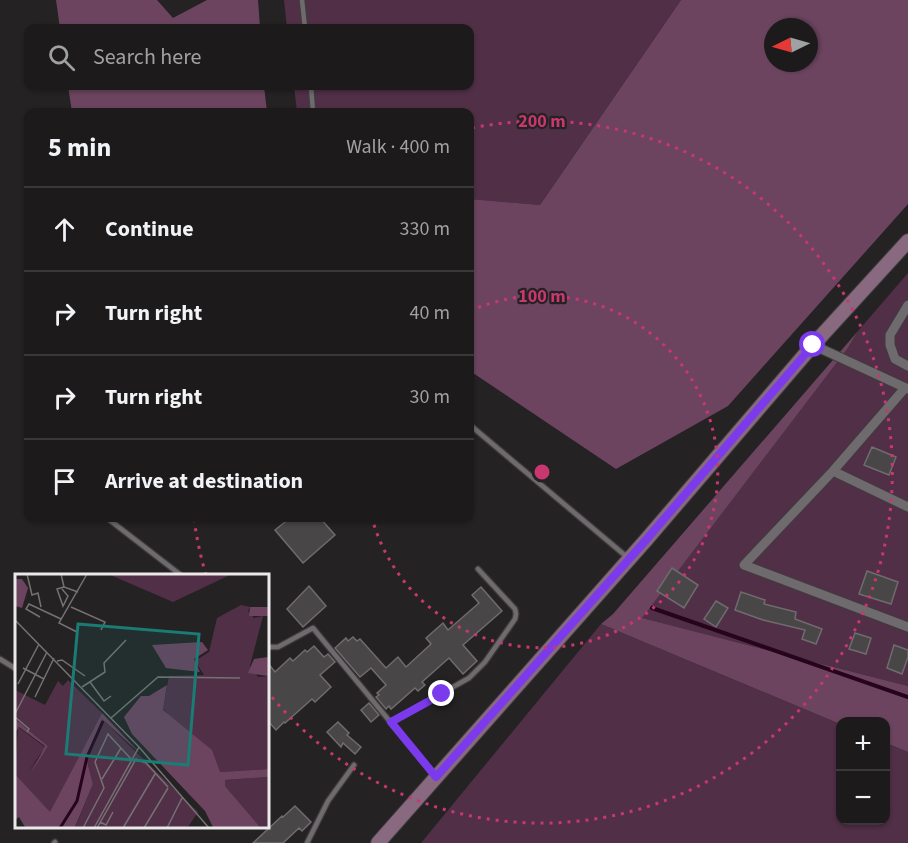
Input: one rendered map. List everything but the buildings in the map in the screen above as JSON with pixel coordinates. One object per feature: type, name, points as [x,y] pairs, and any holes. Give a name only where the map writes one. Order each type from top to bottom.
[{"type":"main road","points":[[378,843],[629,559],[813,345],[908,241]]},
{"type":"street","points":[[908,305],[890,335],[890,345],[895,359],[908,366]]},
{"type":"street","points":[[813,345],[906,388],[833,471],[744,565],[908,627]]},
{"type":"street","points":[[833,471],[908,507]]},
{"type":"lane","points":[[302,0],[305,24]]},
{"type":"lane","points":[[310,90],[313,108]]},
{"type":"lane","points":[[474,428],[629,559]]},
{"type":"lane","points":[[112,522],[179,574]]},
{"type":"lane","points":[[391,722],[469,678],[485,662],[515,619],[515,609],[478,569]]},
{"type":"lane","points":[[268,647],[278,647],[313,628],[436,777]]},
{"type":"lane","points":[[0,659],[15,668]]},
{"type":"lane","points":[[307,843],[328,801],[354,765]]},
{"type":"shaded area","points":[[56,0],[157,0],[173,18],[207,0],[258,0],[260,24],[59,24]]},
{"type":"shaded area","points":[[284,0],[681,0],[540,205],[474,199],[474,108],[297,108],[294,90],[474,90],[474,24],[287,24]]},
{"type":"shaded area","points":[[681,0],[908,0],[908,204],[728,406],[616,469],[474,374],[474,199],[540,205]]},
{"type":"shaded area","points":[[69,90],[264,90],[267,108],[71,108]]},
{"type":"shaded area","points":[[908,273],[908,686],[641,618],[848,348],[858,331]]},
{"type":"shaded area","points":[[858,331],[848,348],[642,618],[908,686],[908,752],[890,745],[890,717],[836,717],[836,722],[601,624],[613,614]]},
{"type":"shaded area","points":[[601,624],[836,722],[836,825],[890,825],[890,745],[908,752],[908,843],[421,843]]},
{"type":"waterway","points":[[652,608],[908,697]]},
{"type":"route","points":[[442,694],[391,722],[436,777],[646,540],[813,345]]}]
